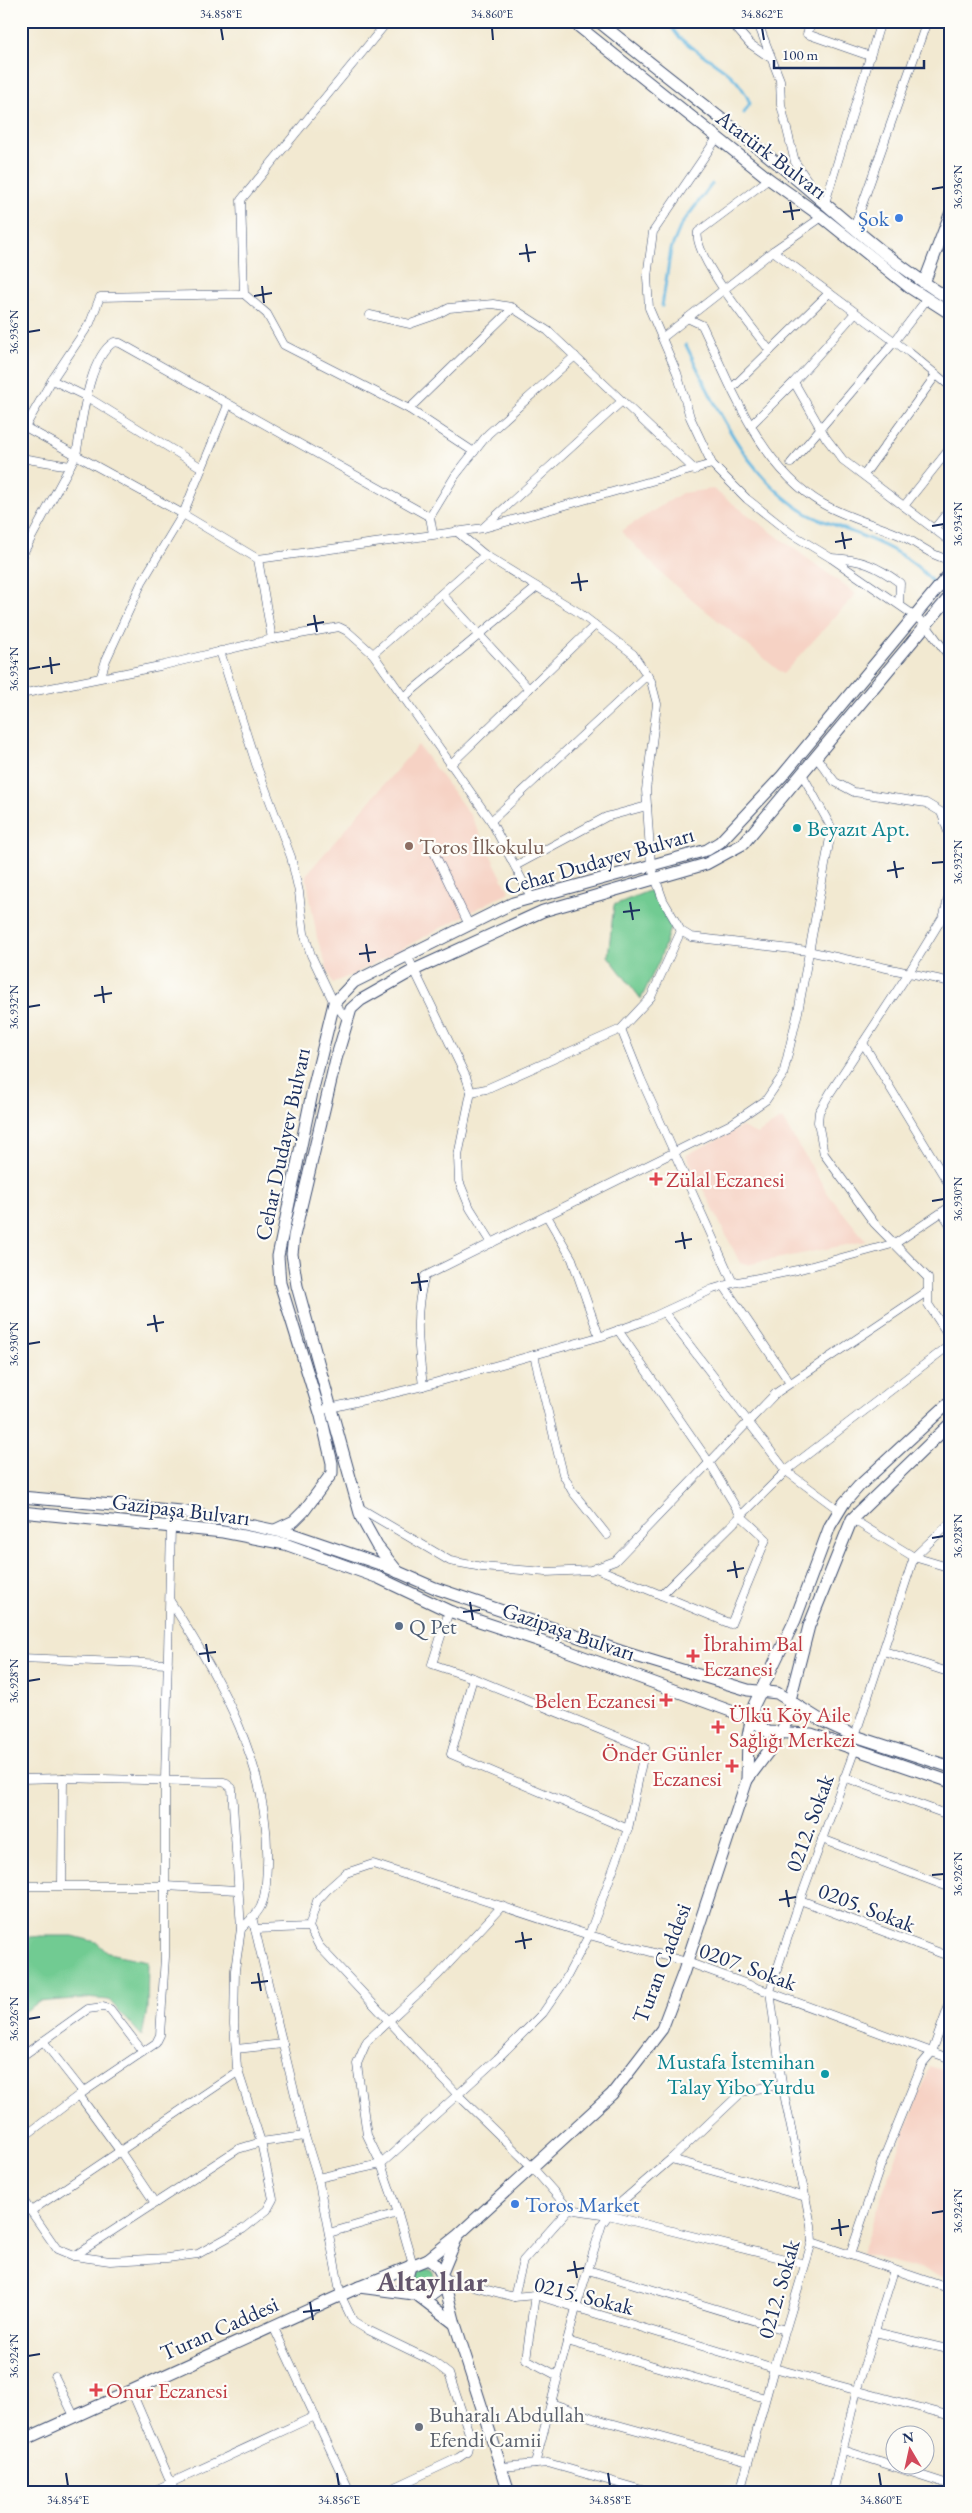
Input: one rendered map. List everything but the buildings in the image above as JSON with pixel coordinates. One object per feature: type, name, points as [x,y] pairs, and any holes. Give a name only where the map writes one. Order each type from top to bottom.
[{"type":"street","points":[[244,294],[241,200],[388,21]]},
{"type":"street","name":"Atatürk Bulvarı","points":[[572,21],[717,138],[822,217],[909,287],[951,314]]},
{"type":"street","name":"Atatürk Bulvarı","points":[[598,21],[854,228],[924,283],[951,300]]},
{"type":"street","points":[[730,21],[750,44],[769,57]]},
{"type":"street","points":[[757,21],[769,57],[780,80],[781,105],[795,162],[822,201]]},
{"type":"street","points":[[812,21],[807,34],[870,56]]},
{"type":"street","points":[[822,201],[881,21]]},
{"type":"street","points":[[854,228],[926,21]]},
{"type":"street","points":[[717,138],[653,232],[647,276],[649,308],[677,373],[690,417],[712,464],[747,499],[790,534],[831,558],[915,616],[926,625],[951,659]]},
{"type":"street","points":[[770,179],[698,232],[696,239],[704,260],[770,351]]},
{"type":"street","points":[[924,283],[951,212]]},
{"type":"street","points":[[662,338],[724,288],[822,217]]},
{"type":"street","points":[[773,251],[951,387]]},
{"type":"street","points":[[733,387],[829,293]]},
{"type":"street","points":[[474,452],[410,409],[284,345],[267,314],[244,294],[100,297],[90,323],[52,380],[25,427],[184,514],[258,559],[484,528],[712,464]]},
{"type":"street","points":[[792,463],[822,430],[927,299]]},
{"type":"street","points":[[370,315],[410,324],[436,315],[449,308],[493,304],[513,308],[548,331],[695,470]]},
{"type":"street","points":[[410,409],[513,308]]},
{"type":"street","points":[[751,425],[794,382],[855,313]]},
{"type":"street","points":[[687,318],[702,325],[757,437],[797,486],[824,505],[914,540],[938,558],[951,560]]},
{"type":"street","points":[[21,557],[76,455],[92,378],[106,347],[114,342],[430,516]]},
{"type":"street","points":[[433,534],[430,516],[455,476],[488,434],[575,356]]},
{"type":"street","points":[[864,475],[936,375]]},
{"type":"street","points":[[52,380],[87,398],[202,468]]},
{"type":"street","points":[[794,382],[822,430],[844,460],[951,542]]},
{"type":"street","points":[[484,528],[622,401]]},
{"type":"street","points":[[101,676],[106,660],[142,582],[184,514],[228,405]]},
{"type":"street","points":[[904,506],[951,447]]},
{"type":"street","points":[[21,458],[70,466]]},
{"type":"street","points":[[934,529],[951,508]]},
{"type":"street","points":[[456,532],[484,554],[595,625],[633,654],[651,681],[657,704],[646,790],[651,866],[658,880],[663,900],[680,931],[691,937],[808,951],[951,982]]},
{"type":"street","points":[[373,654],[442,594],[484,554]]},
{"type":"street","points":[[831,558],[851,558],[880,568],[900,583],[899,604]]},
{"type":"street","points":[[258,559],[272,639]]},
{"type":"street","name":"Cehar Dudayev Bulvarı","points":[[275,1530],[294,1521],[332,1473],[332,1463],[319,1411],[280,1283],[278,1256],[312,1093],[334,1003],[354,982],[469,924],[531,897],[707,850],[720,842],[782,776],[951,572]]},
{"type":"street","points":[[404,698],[537,587]]},
{"type":"street","points":[[442,594],[528,689]]},
{"type":"street","name":"Cehar Dudayev Bulvarı","points":[[398,1572],[377,1546],[358,1507],[297,1286],[292,1254],[294,1236],[350,1009],[361,1000],[414,970],[543,911],[658,880],[706,864],[742,844],[951,595]]},
{"type":"street","points":[[450,765],[595,625]]},
{"type":"street","points":[[21,694],[101,676],[160,666],[272,639],[339,627],[354,636],[373,654],[491,821],[531,897]]},
{"type":"street","points":[[220,652],[256,764],[291,858],[299,892],[304,933],[311,955],[334,1003],[347,1019]]},
{"type":"street","points":[[491,821],[647,675]]},
{"type":"street","points":[[816,757],[835,782],[854,792],[926,803],[941,812],[951,840]]},
{"type":"street","points":[[423,1386],[416,1317],[419,1295],[425,1276],[731,1124],[766,1100],[783,1075],[798,1012],[831,827],[802,774]]},
{"type":"street","points":[[515,866],[606,817],[647,806]]},
{"type":"street","points":[[430,844],[469,924]]},
{"type":"street","points":[[951,886],[944,914],[908,974],[819,1112],[818,1132],[824,1154],[874,1223],[896,1243],[928,1278],[928,1304],[951,1339]]},
{"type":"street","points":[[471,1092],[486,1089],[621,1029],[652,997],[680,931]]},
{"type":"street","points":[[407,955],[466,1077],[471,1092],[458,1156],[459,1182],[470,1208],[492,1243]]},
{"type":"street","points":[[621,1029],[674,1153],[733,1283]]},
{"type":"street","points":[[863,1043],[951,1188]]},
{"type":"street","points":[[319,1411],[423,1386],[600,1336],[733,1283],[797,1270],[896,1243],[951,1206]]},
{"type":"street","points":[[942,1212],[951,1226]]},
{"type":"street","points":[[547,1216],[579,1275],[600,1336]]},
{"type":"street","points":[[724,1286],[790,1384]]},
{"type":"street","points":[[358,1507],[450,1561],[482,1568],[546,1572],[596,1568],[615,1561],[776,1393],[928,1290]]},
{"type":"street","points":[[664,1312],[786,1471],[840,1510]]},
{"type":"street","points":[[596,1568],[731,1624],[766,1539],[741,1516],[709,1462],[618,1330]]},
{"type":"street","points":[[661,1595],[786,1471],[951,1344]]},
{"type":"street","points":[[534,1355],[563,1474],[572,1491],[607,1535]]},
{"type":"street","points":[[747,1780],[751,1719],[754,1705],[795,1620],[830,1526],[858,1486],[951,1401]]},
{"type":"street","points":[[747,1780],[774,1744],[788,1719],[790,1700],[808,1626],[852,1520],[951,1423]]},
{"type":"street","name":"Gazipaşa Bulvarı","points":[[21,1497],[181,1511],[292,1534],[398,1572],[435,1588],[626,1654],[748,1690],[776,1692],[822,1721],[855,1736],[951,1767]]},
{"type":"street","name":"Gazipaşa Bulvarı","points":[[21,1512],[223,1532],[285,1544],[379,1578],[449,1611],[543,1642],[751,1719],[768,1732],[811,1734],[951,1782]]},
{"type":"street","points":[[852,1520],[914,1556],[951,1568]]},
{"type":"street","points":[[855,1736],[914,1556],[951,1522]]},
{"type":"street","points":[[21,2139],[81,2094],[156,2043],[160,2035],[165,1957],[165,1780],[172,1526]]},
{"type":"street","points":[[170,1601],[198,1645],[233,1712],[255,1772],[268,1843],[266,1893],[260,1908],[241,1929]]},
{"type":"street","points":[[318,2178],[381,2164],[458,2095],[543,2013],[563,1984],[589,1935],[628,1829],[645,1748],[473,1678],[432,1664],[449,1611]]},
{"type":"street","points":[[884,1651],[951,1673]]},
{"type":"street","points":[[21,1658],[168,1664]]},
{"type":"street","points":[[473,1678],[450,1754],[628,1829]]},
{"type":"street","name":"0212. Sokak","points":[[740,2492],[765,2398],[812,2242],[806,2197],[782,2084],[770,1991],[800,1900],[855,1749]]},
{"type":"street","points":[[844,1777],[951,1816]]},
{"type":"street","points":[[62,1884],[63,1778]]},
{"type":"street","points":[[21,1779],[63,1778],[224,1782],[232,1788],[237,1890],[241,1929],[235,1970],[238,2071],[261,2142],[273,2199],[267,2210],[242,2229],[198,2254],[167,2258],[110,2261],[74,2256],[57,2250],[21,2197]]},
{"type":"street","name":"Turan Caddesi","points":[[21,2440],[359,2287],[412,2266],[428,2258],[458,2235],[612,2094],[662,2029],[747,1780]]},
{"type":"street","points":[[822,1839],[951,1888]]},
{"type":"street","name":"0207. Sokak","points":[[309,1927],[317,1901],[327,1890],[346,1873],[373,1864],[589,1935],[686,1962],[770,1991],[951,2059]]},
{"type":"street","points":[[21,1886],[62,1884],[165,1886],[237,1890]]},
{"type":"street","name":"0205. Sokak","points":[[800,1900],[951,1957]]},
{"type":"street","points":[[455,2324],[417,2295],[408,2286],[406,2281],[412,2266],[398,2213],[381,2164],[367,2135],[357,2064],[367,2042],[387,2020],[438,1974],[502,1906]]},
{"type":"street","points":[[252,1917],[305,2136],[318,2178],[341,2296],[353,2320],[366,2330],[432,2361],[448,2374],[470,2436],[468,2452],[385,2492]]},
{"type":"street","points":[[255,1929],[309,1927],[319,1946],[387,2020],[458,2095],[532,2167],[569,2209],[608,2215],[806,2264]]},
{"type":"street","points":[[850,2255],[880,2167],[922,2064],[932,2052],[951,2000]]},
{"type":"street","points":[[21,2057],[88,2009],[103,2007],[110,2009],[143,2052]]},
{"type":"street","points":[[43,2041],[155,2204]]},
{"type":"street","points":[[236,2050],[283,2044]]},
{"type":"street","points":[[30,2211],[238,2071]]},
{"type":"street","points":[[535,2464],[576,2308],[602,2224],[608,2215],[742,2092],[782,2084]]},
{"type":"street","points":[[74,2256],[238,2150],[261,2142],[305,2136]]},
{"type":"street","points":[[671,2159],[806,2197]]},
{"type":"street","points":[[514,2297],[523,2261],[569,2209]]},
{"type":"street","points":[[329,2233],[398,2213]]},
{"type":"street","name":"Turan Caddesi","points":[[443,2276],[458,2235]]},
{"type":"street","points":[[812,2242],[951,2289]]},
{"type":"street","points":[[428,2258],[439,2267],[443,2276],[455,2324],[509,2492]]},
{"type":"street","points":[[588,2270],[785,2330]]},
{"type":"street","points":[[833,2492],[857,2389],[894,2270]]},
{"type":"street","points":[[359,2287],[429,2296],[440,2289],[443,2276]]},
{"type":"street","name":"0215. Sokak","points":[[443,2276],[514,2297],[535,2295],[774,2368],[951,2416]]},
{"type":"street","points":[[535,2295],[526,2359],[558,2376]]},
{"type":"street","points":[[273,2326],[350,2492]]},
{"type":"street","points":[[875,2332],[951,2350]]},
{"type":"street","points":[[567,2341],[765,2398]]},
{"type":"street","points":[[54,2377],[74,2416]]},
{"type":"street","points":[[130,2390],[175,2492]]},
{"type":"street","points":[[551,2404],[593,2418],[748,2461]]},
{"type":"street","points":[[151,2492],[315,2416]]},
{"type":"street","points":[[843,2450],[951,2485]]},
{"type":"street","points":[[502,2467],[548,2463],[649,2492]]},
{"type":"shaded area","points":[[713,489],[856,594],[783,674],[666,578],[621,531],[682,493]]},
{"type":"shaded area","name":"Toros İlkokulu","points":[[418,745],[471,816],[509,892],[354,974],[332,983],[317,938],[306,875]]},
{"type":"shaded area","points":[[782,1119],[829,1195],[866,1241],[746,1265],[740,1263],[686,1155],[742,1127],[757,1134]]},
{"type":"shaded area","points":[[929,2066],[951,2073],[951,2278],[861,2253]]},
{"type":"green space","points":[[653,889],[671,925],[660,959],[641,999],[608,956],[614,905]]},
{"type":"green space","points":[[73,1936],[96,1942],[108,1953],[148,1961],[147,2010],[142,2036],[109,2000],[85,1998],[39,2002],[21,2014],[21,1938]]},
{"type":"green space","points":[[426,2269],[432,2271],[434,2277],[432,2283],[426,2285],[420,2283],[418,2277],[420,2271]]},
{"type":"waterway","points":[[668,21],[679,37],[719,65],[736,81],[750,103],[744,113]]},
{"type":"waterway","points":[[662,306],[671,249],[681,225],[712,184]]},
{"type":"waterway","points":[[686,345],[734,438],[766,480],[785,498],[815,518],[893,550],[915,565],[934,584]]},
{"type":"place","name":"Şok","points":[[899,218]]},
{"type":"place","name":"Beyazıt Apt.","points":[[797,828]]},
{"type":"place","name":"Toros İlkokulu","points":[[409,846]]},
{"type":"place","name":"Zülal Eczanesi","points":[[656,1179]]},
{"type":"place","name":"Q Pet","points":[[399,1626]]},
{"type":"place","name":"İbrahim Bal Eczanesi","points":[[693,1656]]},
{"type":"place","name":"Belen Eczanesi","points":[[666,1700]]},
{"type":"place","name":"Ülkü Köy Aile Sağlığı Merkezi","points":[[718,1727]]},
{"type":"place","name":"Önder Günler Eczanesi","points":[[732,1766]]},
{"type":"place","name":"Mustafa İstemihan Talay Yibo Yurdu","points":[[825,2074]]},
{"type":"place","name":"Toros Market","points":[[515,2204]]},
{"type":"place","name":"Onur Eczanesi","points":[[96,2390]]},
{"type":"place","name":"Buharalı Abdullah Efendi Camii","points":[[419,2427]]},
{"type":"district","name":"Altaylılar","points":[[432,2281]]}]
